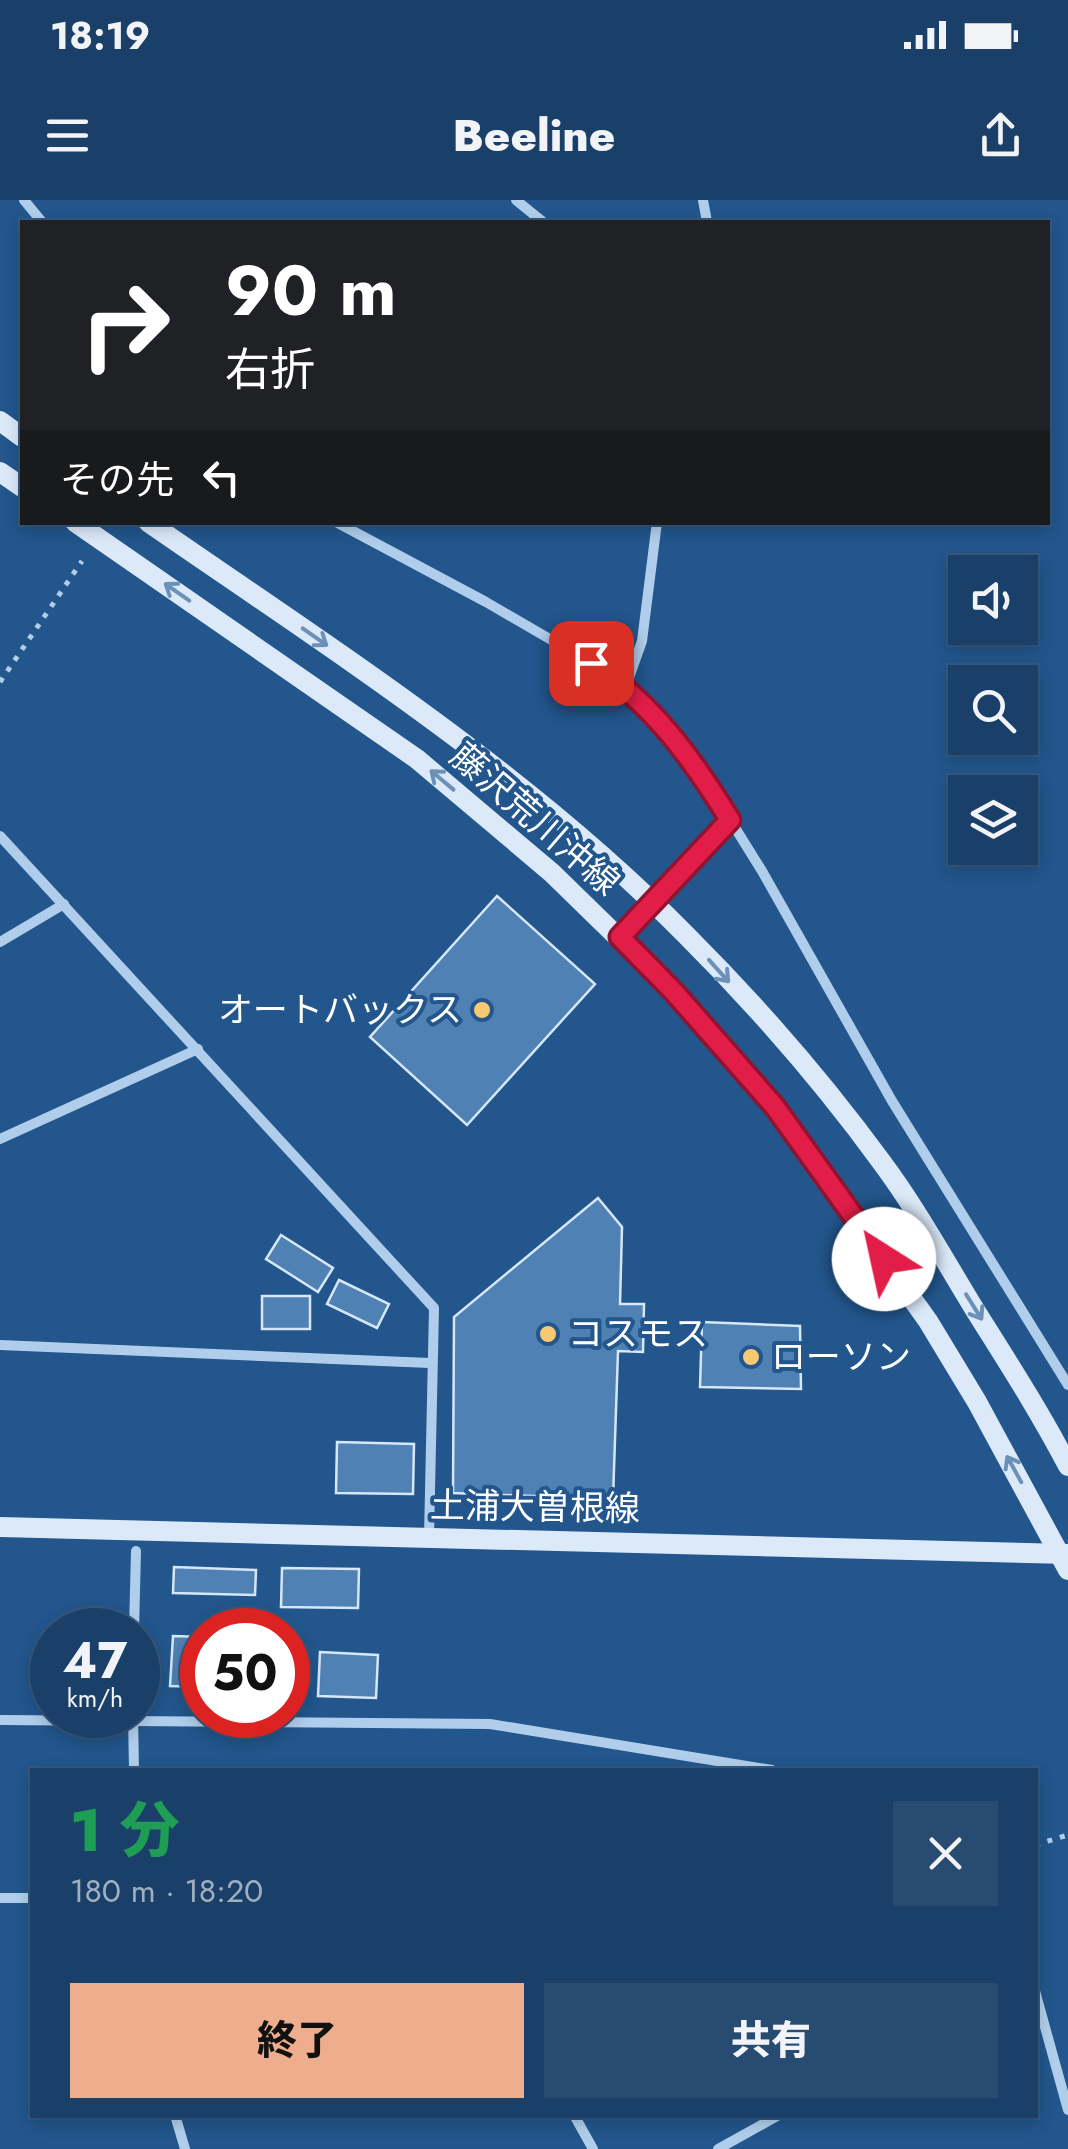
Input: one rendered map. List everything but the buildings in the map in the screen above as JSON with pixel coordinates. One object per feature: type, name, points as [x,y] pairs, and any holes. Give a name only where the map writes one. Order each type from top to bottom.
[{"type":"main road","name":"藤沢荒川沖線","points":[[79,525],[417,759],[620,937],[727,1051],[820,1166],[928,1321],[1066,1559]]},
{"type":"main road","name":"藤沢荒川沖線","points":[[152,525],[480,757],[582,840],[687,935],[836,1103],[884,1166],[1068,1466]]},
{"type":"main road","name":"土浦大曽根線","points":[[0,1528],[429,1537],[1066,1559]]},
{"type":"street","points":[[24,200],[40,220]]},
{"type":"street","points":[[516,200],[541,220]]},
{"type":"street","points":[[342,525],[486,602],[626,686],[667,728],[730,820],[892,1100],[1068,1385]]},
{"type":"street","points":[[626,686],[642,640],[658,525]]},
{"type":"street","points":[[620,937],[730,820]]},
{"type":"street","points":[[0,836],[434,1308],[429,1537]]},
{"type":"street","points":[[0,942],[64,904]]},
{"type":"street","points":[[0,1139],[198,1050]]},
{"type":"street","points":[[0,1345],[430,1363]]},
{"type":"street","points":[[135,1608],[136,1551]]},
{"type":"street","points":[[160,1719],[490,1724],[760,1768]]},
{"type":"street","points":[[0,1720],[30,1720]]},
{"type":"street","points":[[133,1738],[134,1768]]},
{"type":"street","points":[[0,1898],[30,1898]]},
{"type":"street","points":[[1038,2001],[1068,2110]]},
{"type":"street","points":[[176,2118],[185,2149]]},
{"type":"street","points":[[576,2118],[593,2149]]},
{"type":"street","points":[[718,2149],[774,2118]]},
{"type":"path","points":[[0,682],[82,560]]},
{"type":"path","points":[[1038,1843],[1068,1835]]},
{"type":"place","name":"オートバックス","points":[[482,1010]]},
{"type":"place","name":"コスモス","points":[[548,1334]]},
{"type":"place","name":"ローソン","points":[[751,1357]]},
{"type":"route","points":[[591,663],[626,686],[667,728],[730,820],[620,937],[775,1107],[884,1259]]}]
